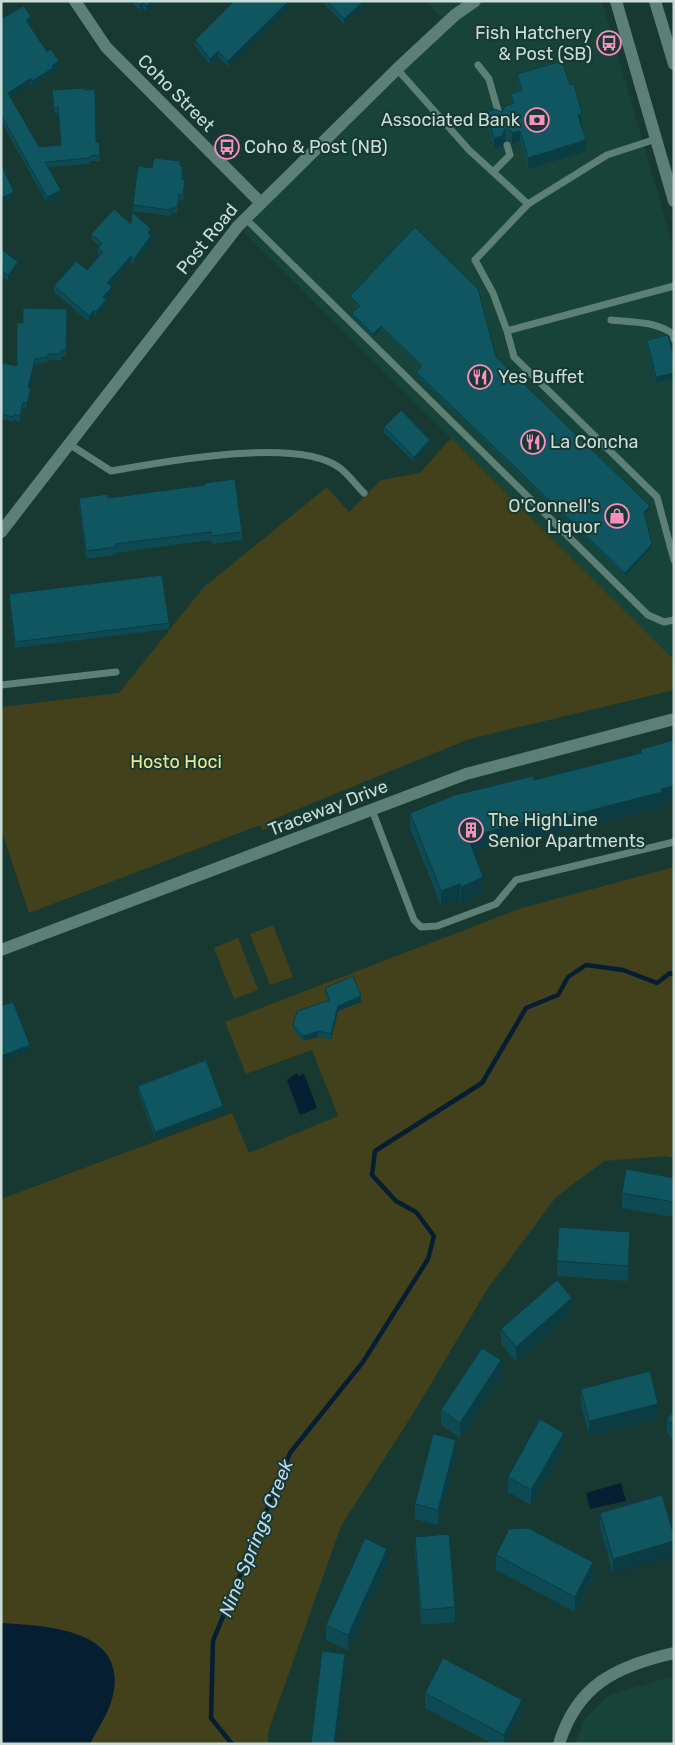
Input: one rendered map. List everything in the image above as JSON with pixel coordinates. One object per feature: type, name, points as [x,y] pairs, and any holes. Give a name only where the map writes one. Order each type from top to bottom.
[{"type":"street","name":"Coho Street","points":[[75,1],[106,47],[262,202]]},
{"type":"street","points":[[616,1],[674,201]]},
{"type":"street","points":[[655,1],[674,64]]},
{"type":"street","name":"Post Road","points":[[1,532],[245,218],[467,3]]},
{"type":"street","name":"Traceway Drive","points":[[1,950],[466,774],[674,719]]},
{"type":"street","points":[[559,1744],[571,1712],[598,1682],[645,1660],[674,1653]]},
{"type":"lane","points":[[478,65],[489,79],[500,118]]},
{"type":"lane","points":[[397,70],[469,150],[528,204]]},
{"type":"lane","points":[[656,139],[607,155],[528,204],[475,260],[493,293],[514,357],[658,497],[674,560]]},
{"type":"lane","points":[[493,172],[510,155],[508,145]]},
{"type":"lane","points":[[245,218],[648,615],[664,622],[674,620]]},
{"type":"lane","points":[[507,331],[674,286]]},
{"type":"lane","points":[[611,320],[650,324],[665,328],[673,334],[674,339]]},
{"type":"lane","points":[[69,444],[110,471],[185,458],[295,452],[322,459],[340,468],[364,493]]},
{"type":"lane","points":[[1,685],[116,672]]},
{"type":"lane","points":[[372,810],[414,920],[421,927],[437,926],[496,904],[516,880],[674,842]]},
{"type":"shaded area","points":[[425,1],[602,1],[674,250],[674,660],[238,226],[446,22]]},
{"type":"shaded area","points":[[674,1676],[674,1744],[576,1744],[583,1721],[609,1695]]},
{"type":"green space","name":"Hosto Hoci","points":[[451,438],[674,660],[674,690],[469,739],[269,821],[271,827],[262,830],[260,825],[29,913],[1,829],[1,707],[119,693],[203,588],[327,487],[349,512],[381,480],[420,473]]},
{"type":"green space","points":[[674,867],[674,1158],[665,1156],[604,1161],[556,1197],[486,1291],[416,1409],[341,1526],[268,1732],[268,1744],[1,1744],[1,1199],[232,1113],[249,1153],[338,1116],[312,1050],[246,1074],[225,1022],[522,908]]},
{"type":"green space","points":[[273,925],[293,977],[270,985],[250,934]]},
{"type":"green space","points":[[238,938],[258,990],[234,999],[214,948]]},
{"type":"water","points":[[297,1073],[298,1076],[304,1074],[317,1108],[300,1115],[287,1080]]},
{"type":"water","points":[[621,1483],[626,1501],[590,1509],[586,1493]]},
{"type":"water","points":[[1,1623],[41,1626],[81,1636],[98,1645],[109,1658],[115,1676],[112,1699],[90,1744],[1,1744]]},
{"type":"building","points":[[136,1],[151,1],[146,6],[143,2],[140,5]]},
{"type":"building","points":[[234,1],[289,1],[228,61],[218,51],[210,59],[195,40]]},
{"type":"building","points":[[327,1],[364,1],[344,19]]},
{"type":"building","points":[[24,6],[31,17],[26,20],[47,52],[51,49],[59,61],[52,66],[53,68],[32,81],[31,78],[8,93],[39,147],[61,145],[58,107],[54,108],[52,90],[95,89],[96,142],[99,142],[100,155],[90,156],[90,158],[45,162],[61,190],[47,197],[1,115],[1,19]]},
{"type":"building","name":"Associated Bank","points":[[562,61],[570,85],[574,84],[582,114],[578,115],[586,140],[528,158],[520,131],[512,133],[509,129],[505,129],[502,136],[494,138],[486,112],[495,109],[502,112],[505,106],[514,103],[511,94],[522,90],[517,74]]},
{"type":"building","points":[[154,158],[180,161],[180,166],[183,167],[182,179],[185,180],[183,195],[179,194],[177,208],[171,208],[171,210],[133,205],[138,166],[152,168]]},
{"type":"building","points":[[1,164],[14,192],[1,198]]},
{"type":"building","points":[[114,209],[131,224],[132,212],[151,229],[148,233],[151,236],[134,259],[131,256],[107,283],[112,287],[103,297],[106,300],[96,312],[94,310],[89,316],[54,286],[76,261],[87,270],[103,252],[98,248],[102,243],[91,234]]},
{"type":"building","name":"La Concha","points":[[415,227],[478,289],[496,357],[650,506],[644,512],[652,544],[625,573],[416,372],[422,366],[381,326],[373,334],[352,313],[360,306],[350,296]]},
{"type":"building","points":[[1,249],[18,262],[8,275],[1,270]]},
{"type":"building","points":[[23,308],[67,309],[66,350],[61,350],[61,354],[48,354],[48,357],[35,359],[28,388],[31,388],[27,403],[23,402],[20,416],[14,414],[13,417],[1,414],[1,368],[2,363],[17,366],[17,323],[23,323]]},
{"type":"building","points":[[668,335],[674,358],[674,373],[656,377],[647,340]]},
{"type":"building","points":[[401,410],[430,440],[414,457],[384,427]]},
{"type":"building","points":[[235,479],[242,532],[212,536],[211,532],[115,544],[116,547],[86,551],[79,498],[108,494],[108,498]]},
{"type":"building","points":[[162,575],[169,623],[15,642],[9,594]]},
{"type":"building","name":"The HighLine Senior Apartments","points":[[674,740],[674,786],[661,789],[662,792],[542,823],[541,818],[468,837],[483,877],[461,887],[460,884],[441,891],[410,813],[455,795],[533,776],[534,780],[641,753],[641,749]]},
{"type":"building","points":[[353,976],[361,996],[338,1006],[331,1034],[318,1031],[303,1036],[293,1025],[297,1011],[330,1000],[325,988]]},
{"type":"building","points":[[13,1002],[30,1045],[1,1056],[1,1006]]},
{"type":"building","points":[[206,1060],[223,1106],[155,1132],[138,1086]]},
{"type":"building","points":[[626,1169],[674,1178],[674,1202],[622,1193]]},
{"type":"building","points":[[559,1227],[630,1232],[628,1266],[557,1261]]},
{"type":"building","points":[[557,1280],[572,1298],[516,1347],[501,1329]]},
{"type":"building","points":[[482,1348],[501,1360],[460,1423],[441,1410]]},
{"type":"building","points":[[650,1371],[658,1404],[589,1421],[581,1389]]},
{"type":"building","points":[[674,1412],[674,1426],[667,1418]]},
{"type":"building","points":[[540,1419],[564,1433],[531,1490],[508,1477]]},
{"type":"building","points":[[433,1434],[456,1440],[438,1510],[415,1504]]},
{"type":"building","points":[[662,1495],[674,1541],[613,1559],[600,1513]]},
{"type":"building","points":[[528,1528],[593,1562],[575,1597],[496,1555],[509,1529]]},
{"type":"building","points":[[449,1534],[455,1607],[421,1610],[415,1537]]},
{"type":"building","points":[[365,1538],[387,1549],[348,1635],[326,1625]]},
{"type":"building","points":[[322,1651],[345,1654],[334,1744],[311,1744]]},
{"type":"building","points":[[443,1658],[522,1700],[504,1735],[425,1693]]},
{"type":"waterway","name":"Nine Springs Creek","points":[[232,1744],[211,1718],[213,1641],[290,1453],[363,1362],[428,1259],[434,1236],[416,1212],[396,1201],[372,1175],[375,1151],[482,1083],[526,1008],[558,995],[568,977],[586,965],[623,970],[657,983],[670,973],[674,975]]},
{"type":"place","name":"Fish Hatchery & Post (SB)","points":[[609,43]]},
{"type":"place","name":"Associated Bank","points":[[537,120]]},
{"type":"place","name":"Coho & Post (NB)","points":[[227,147]]},
{"type":"place","name":"Yes Buffet","points":[[480,377]]},
{"type":"place","name":"La Concha","points":[[533,442]]},
{"type":"place","name":"O'Connell's Liquor","points":[[617,516]]},
{"type":"place","name":"The HighLine Senior Apartments","points":[[471,830]]}]
